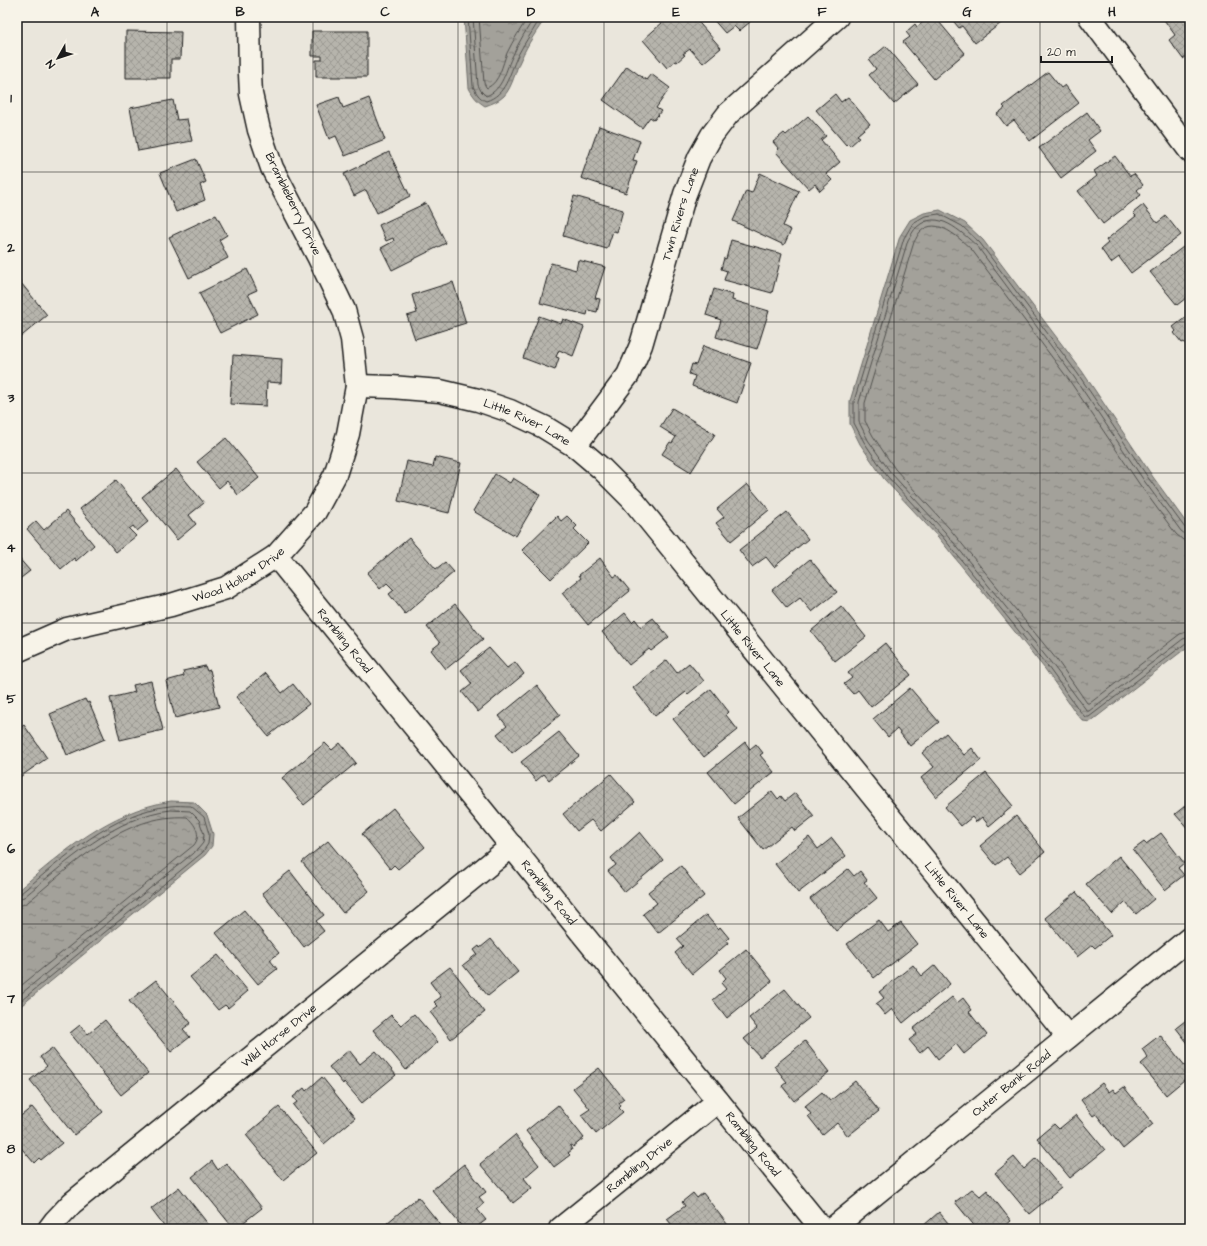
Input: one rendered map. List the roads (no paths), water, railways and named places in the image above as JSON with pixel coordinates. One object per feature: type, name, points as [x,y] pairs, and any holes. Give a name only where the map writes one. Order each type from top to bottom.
[{"type":"street","name":"Brambleberry Drive","points":[[249,17],[251,94],[260,130],[272,168],[319,258],[344,310],[352,339],[357,386]]},
{"type":"street","name":"Twin Rivers Lane","points":[[575,446],[628,375],[641,345],[685,194],[699,158],[712,135],[732,110],[836,17]]},
{"type":"street","points":[[1090,17],[1190,151]]},
{"type":"street","name":"Little River Lane","points":[[357,386],[440,391],[478,400],[510,411],[544,428],[575,446],[602,469],[632,499],[1068,1037]]},
{"type":"street","name":"Wood Hollow Drive","points":[[17,651],[67,629],[172,605],[226,588],[276,556],[314,512],[335,475],[348,434],[357,386]]},
{"type":"street","name":"Rambling Road","points":[[276,556],[822,1229]]},
{"type":"street","name":"Wild Horse Drive","points":[[49,1229],[72,1203],[512,846]]},
{"type":"street","name":"Outer Bank Road","points":[[832,1229],[1190,938]]},
{"type":"street","name":"Rambling Drive","points":[[560,1229],[718,1101]]},
{"type":"water","points":[[464,17],[547,17],[527,48],[507,92],[500,99],[485,106],[476,98],[469,88]]},
{"type":"water","points":[[940,210],[965,223],[983,240],[1082,371],[1153,477],[1190,528],[1190,645],[1090,722],[1083,721],[1076,713],[1045,669],[938,537],[884,479],[860,444],[850,424],[850,401],[900,236],[910,220],[924,213]]},
{"type":"water","points":[[171,801],[194,802],[207,815],[213,834],[212,846],[205,855],[17,1009],[17,891],[88,835],[127,814],[148,806]]}]
